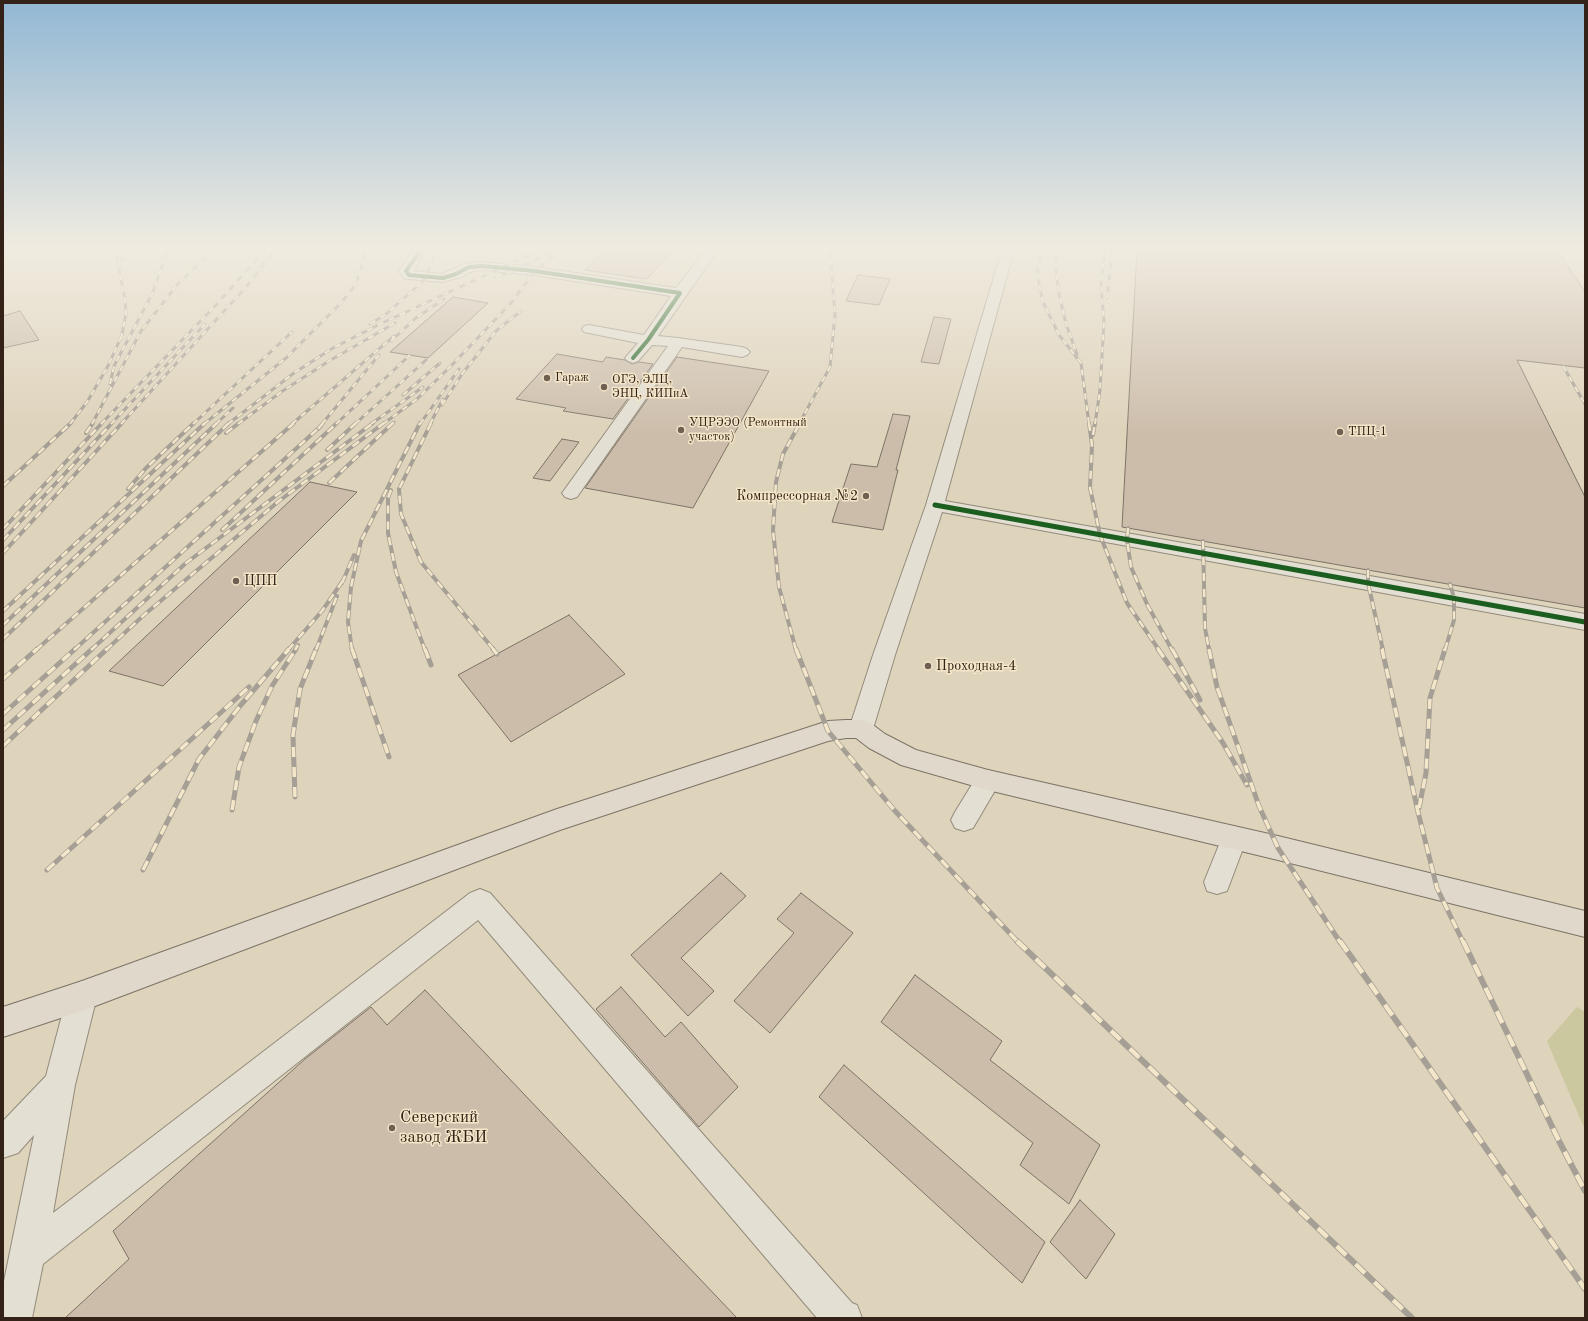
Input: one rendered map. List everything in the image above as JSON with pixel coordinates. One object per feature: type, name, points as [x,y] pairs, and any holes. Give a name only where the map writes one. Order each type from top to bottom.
[{"type":"main road","points":[[3,1022],[82,996],[557,820],[828,731],[861,729],[877,741],[910,758],[988,780],[1278,848],[1585,924]]},
{"type":"street","points":[[633,358],[648,340],[668,312]]},
{"type":"street","points":[[861,729],[884,655],[935,505],[990,312]]},
{"type":"street","points":[[590,329],[648,340],[678,342],[742,352]]},
{"type":"street","points":[[571,493],[678,342]]},
{"type":"street","points":[[935,505],[1585,622]]},
{"type":"street","points":[[964,820],[988,780]]},
{"type":"street","points":[[1217,882],[1234,838]]},
{"type":"street","points":[[28,1254],[480,902],[839,1316],[844,1318]]},
{"type":"street","points":[[14,1318],[28,1254],[59,1085],[82,996]]},
{"type":"street","points":[[3,1142],[6,1141],[59,1085]]},
{"type":"shaded area","points":[[1577,1007],[1585,1012],[1585,1130],[1547,1041]]},
{"type":"building","points":[[20,312],[39,340],[3,348],[3,316]]},
{"type":"building","points":[[436,312],[479,312],[428,358],[390,352]]},
{"type":"building","name":"ТПЦ-1","points":[[1134,312],[1585,312],[1585,368],[1517,360],[1585,497],[1585,608],[1122,527]]},
{"type":"building","points":[[934,317],[951,319],[939,364],[921,362]]},
{"type":"building","points":[[557,354],[603,362],[606,357],[625,360],[632,364],[639,362],[653,364],[613,419],[563,411],[566,408],[516,399]]},
{"type":"building","name":"УЦРЭЭО (Ремонтный участок)","points":[[677,357],[769,371],[693,508],[585,488]]},
{"type":"building","name":"Компрессорная №2","points":[[893,414],[910,416],[883,530],[832,522],[851,464],[877,467]]},
{"type":"building","points":[[562,439],[579,442],[550,481],[533,478]]},
{"type":"building","name":"ЦПП","points":[[310,482],[357,492],[163,686],[109,671]]},
{"type":"building","points":[[569,615],[625,674],[511,742],[458,675]]},
{"type":"building","points":[[721,873],[746,896],[681,958],[714,991],[688,1016],[631,955]]},
{"type":"building","points":[[801,893],[853,933],[770,1033],[734,1001],[794,933],[777,919]]},
{"type":"building","points":[[915,975],[1002,1041],[990,1060],[1100,1145],[1069,1204],[1020,1165],[1033,1143],[881,1022]]},
{"type":"building","points":[[621,987],[665,1037],[681,1022],[738,1087],[699,1127],[596,1009]]},
{"type":"building","name":"Северский завод ЖБИ","points":[[425,990],[737,1318],[65,1318],[129,1259],[113,1231],[305,1059],[371,1007],[387,1025]]},
{"type":"building","points":[[844,1065],[1045,1242],[1022,1283],[819,1097]]},
{"type":"building","points":[[1080,1200],[1115,1234],[1086,1279],[1050,1242]]},
{"type":"railway","points":[[122,336],[126,312]]},
{"type":"railway","points":[[110,384],[114,366],[143,312]]},
{"type":"railway","points":[[92,424],[141,331],[156,312]]},
{"type":"railway","points":[[101,424],[210,312]]},
{"type":"railway","points":[[121,424],[224,312]]},
{"type":"railway","points":[[204,424],[286,358],[332,312]]},
{"type":"railway","points":[[370,324],[389,312]]},
{"type":"railway","points":[[228,424],[294,373],[333,348],[407,312]]},
{"type":"railway","points":[[391,341],[416,318],[425,312]]},
{"type":"railway","points":[[383,424],[417,399],[503,312]]},
{"type":"railway","points":[[442,405],[462,374],[496,331],[520,312]]},
{"type":"railway","points":[[799,424],[830,367],[835,312]]},
{"type":"railway","points":[[1048,312],[1059,335],[1081,363],[1089,424]]},
{"type":"railway","points":[[1063,312],[1077,354]]},
{"type":"railway","points":[[1095,424],[1100,390],[1104,322],[1103,312]]},
{"type":"railway","points":[[238,424],[281,392],[329,361],[395,323]]},
{"type":"railway","points":[[111,424],[205,324]]},
{"type":"railway","points":[[193,424],[292,332]]},
{"type":"railway","points":[[70,424],[87,402],[108,366],[122,336]]},
{"type":"railway","points":[[292,424],[394,336]]},
{"type":"railway","points":[[322,424],[379,355]]},
{"type":"railway","points":[[336,424],[410,355]]},
{"type":"railway","points":[[355,424],[426,360]]},
{"type":"railway","points":[[403,395],[440,363]]},
{"type":"railway","points":[[1563,366],[1585,404]]},
{"type":"railway","points":[[420,424],[459,369]]},
{"type":"railway","points":[[371,424],[423,387]]},
{"type":"railway","points":[[430,424],[443,399]]},
{"type":"railway","points":[[216,424],[233,408]]},
{"type":"railway","points":[[86,433],[93,423]]},
{"type":"railway","points":[[3,529],[102,423]]},
{"type":"railway","points":[[3,540],[112,423]]},
{"type":"railway","points":[[3,553],[122,423]]},
{"type":"railway","points":[[128,489],[146,468],[194,423]]},
{"type":"railway","points":[[3,611],[205,423]]},
{"type":"railway","points":[[3,625],[217,423]]},
{"type":"railway","points":[[3,639],[229,423]]},
{"type":"railway","points":[[226,433],[239,423]]},
{"type":"railway","points":[[36,650],[294,423]]},
{"type":"railway","points":[[319,428],[323,423]]},
{"type":"railway","points":[[222,530],[337,423]]},
{"type":"railway","points":[[327,450],[356,423]]},
{"type":"railway","points":[[91,650],[186,563],[373,423]]},
{"type":"railway","points":[[106,650],[144,615],[279,501],[384,423]]},
{"type":"railway","points":[[329,483],[393,423]]},
{"type":"railway","points":[[352,650],[348,622],[351,587],[361,541],[420,423]]},
{"type":"railway","points":[[431,423],[399,489],[401,514],[421,562],[494,650]]},
{"type":"railway","points":[[796,650],[779,587],[773,530],[776,482],[783,454],[800,423]]},
{"type":"railway","points":[[1089,423],[1092,445],[1090,488],[1100,535],[1127,603],[1159,650]]},
{"type":"railway","points":[[1093,435],[1095,423]]},
{"type":"railway","points":[[3,486],[70,424]]},
{"type":"railway","points":[[74,650],[319,428]]},
{"type":"railway","points":[[391,490],[388,498],[388,533],[396,572],[425,650]]},
{"type":"railway","points":[[1128,528],[1127,540],[1131,567],[1147,604],[1172,650]]},
{"type":"railway","points":[[1203,541],[1205,628],[1209,650]]},
{"type":"railway","points":[[343,580],[354,555]]},
{"type":"railway","points":[[1368,570],[1368,583],[1383,650]]},
{"type":"railway","points":[[288,650],[322,611],[343,580]]},
{"type":"railway","points":[[1445,650],[1454,620],[1454,598],[1450,584]]},
{"type":"railway","points":[[316,650],[337,596]]},
{"type":"railway","points":[[295,650],[298,645]]},
{"type":"railway","points":[[3,679],[37,649]]},
{"type":"railway","points":[[3,714],[75,649]]},
{"type":"railway","points":[[3,730],[92,649]]},
{"type":"railway","points":[[3,746],[107,649]]},
{"type":"railway","points":[[143,870],[199,759],[240,706],[289,649]]},
{"type":"railway","points":[[232,810],[239,767],[256,721],[272,686],[296,649]]},
{"type":"railway","points":[[295,797],[293,735],[300,689],[316,649]]},
{"type":"railway","points":[[352,649],[389,757]]},
{"type":"railway","points":[[425,649],[431,665]]},
{"type":"railway","points":[[493,649],[497,654]]},
{"type":"railway","points":[[796,649],[828,731],[895,811],[1018,942]]},
{"type":"railway","points":[[1158,649],[1223,743],[1247,785]]},
{"type":"railway","points":[[1172,649],[1200,700]]},
{"type":"railway","points":[[1209,649],[1217,687],[1259,806],[1278,848],[1340,942]]},
{"type":"railway","points":[[1382,649],[1418,812],[1437,888],[1463,942]]},
{"type":"railway","points":[[1419,808],[1426,773],[1430,698],[1445,649]]},
{"type":"railway","points":[[47,870],[249,687]]},
{"type":"railway","points":[[1340,941],[1585,1289]]},
{"type":"railway","points":[[1463,941],[1559,1141],[1585,1191]]},
{"type":"railway","points":[[1018,942],[1412,1318]]},
{"type":"cycle path","points":[[633,358],[648,340],[667,312]]},
{"type":"cycle path","points":[[935,505],[1585,622]]},
{"type":"place","name":"Гараж","points":[[547,378]]},
{"type":"place","name":"ОГЭ, ЭЛЦ, ЭНЦ, КИПиА","points":[[604,387]]},
{"type":"place","name":"УЦРЭЭО (Ремонтный участок)","points":[[681,430]]},
{"type":"place","name":"ТПЦ-1","points":[[1340,432]]},
{"type":"place","name":"Компрессорная №2","points":[[866,496]]},
{"type":"place","name":"ЦПП","points":[[236,581]]},
{"type":"place","name":"Проходная-4","points":[[928,666]]},
{"type":"place","name":"Северский завод ЖБИ","points":[[392,1128]]}]
